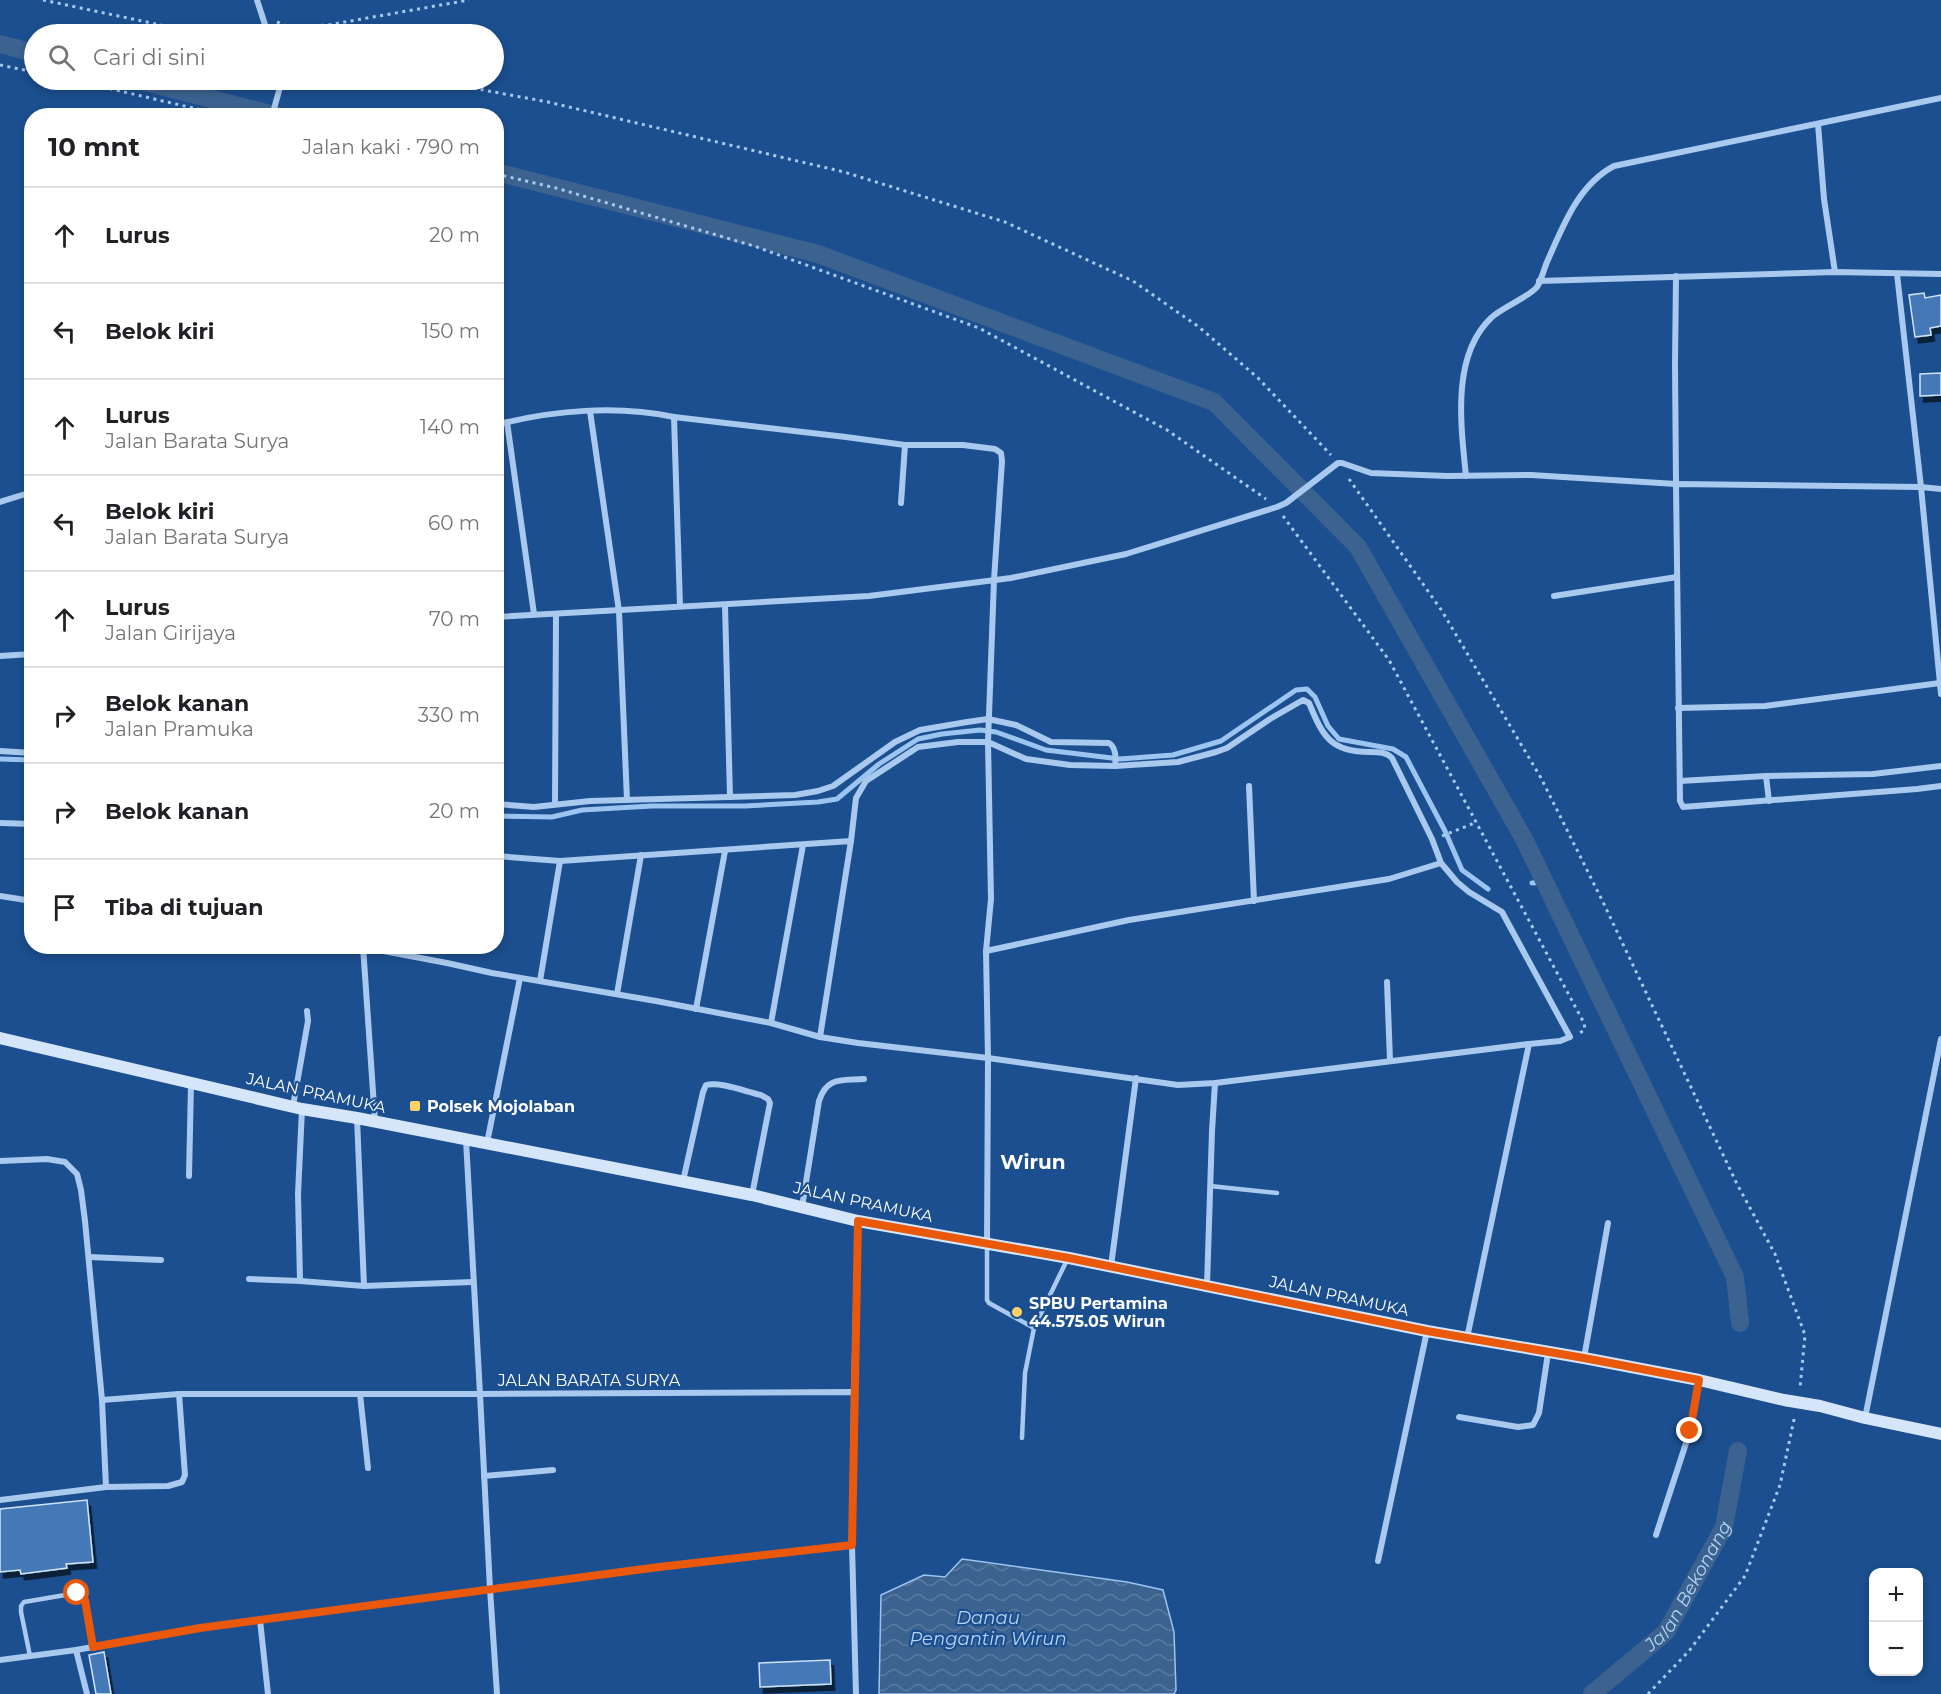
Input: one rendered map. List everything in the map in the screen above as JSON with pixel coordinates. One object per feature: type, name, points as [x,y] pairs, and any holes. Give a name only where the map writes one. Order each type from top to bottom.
[{"type":"main road","name":"JALAN PRAMUKA","points":[[0,1038],[297,1107],[752,1195],[858,1221],[1069,1258],[1427,1331],[1699,1380],[1941,1434]]},
{"type":"street","points":[[258,3],[265,24]]},
{"type":"street","points":[[274,108],[279,90]]},
{"type":"street","points":[[1466,476],[1461,423],[1462,394],[1473,340],[1491,317],[1536,288],[1576,202],[1599,174],[1614,166],[1941,98]]},
{"type":"street","points":[[1818,124],[1824,199],[1836,272]]},
{"type":"street","points":[[1539,281],[1836,272],[1941,274]]},
{"type":"street","points":[[1897,274],[1941,694]]},
{"type":"street","points":[[1676,276],[1678,708],[1680,801],[1683,807],[1941,786]]},
{"type":"street","points":[[590,411],[619,611],[627,800]]},
{"type":"street","points":[[504,423],[590,411],[650,412],[674,417],[846,436],[905,445],[963,445],[995,449],[1001,453],[988,739],[991,900],[986,951],[987,1244]]},
{"type":"street","points":[[674,417],[680,606]]},
{"type":"street","points":[[507,422],[534,614]]},
{"type":"street","points":[[901,503],[905,445]]},
{"type":"street","points":[[504,616],[869,596],[994,580],[1126,554],[1277,507],[1286,503],[1338,463],[1371,473],[1466,476],[1530,475],[1676,484],[1941,489]]},
{"type":"street","points":[[0,502],[24,494]]},
{"type":"street","points":[[1554,596],[1677,577]]},
{"type":"street","points":[[725,605],[730,797]]},
{"type":"street","points":[[555,804],[556,615]]},
{"type":"street","points":[[0,656],[24,654]]},
{"type":"street","points":[[1678,708],[1766,706],[1940,683]]},
{"type":"street","points":[[398,954],[771,1023],[820,1037],[1178,1085],[1215,1083],[1560,1041],[1570,1037],[1502,912],[1469,892],[1457,882],[1442,863],[1392,758],[1382,752],[1360,752],[1341,748],[1331,742],[1309,704],[1303,700],[1216,752],[1178,762],[1115,760],[1070,765],[1026,759],[988,739],[918,747],[890,764],[866,781],[856,798],[820,1037]]},
{"type":"street","points":[[504,805],[534,807],[627,800],[795,795],[833,786],[895,742],[920,730],[989,722],[1016,725],[1051,742],[1109,743],[1112,745],[1115,760]]},
{"type":"street","points":[[0,751],[24,752]]},
{"type":"street","points":[[1680,781],[1873,774],[1941,766]]},
{"type":"street","points":[[1767,779],[1769,800]]},
{"type":"street","points":[[1248,786],[1254,901]]},
{"type":"street","points":[[0,823],[24,824]]},
{"type":"street","points":[[504,857],[560,861],[851,841]]},
{"type":"street","points":[[771,1023],[803,845]]},
{"type":"street","points":[[696,1009],[725,851]]},
{"type":"street","points":[[617,994],[641,855]]},
{"type":"street","points":[[540,981],[560,861]]},
{"type":"street","points":[[986,951],[1129,920],[1389,879],[1442,863]]},
{"type":"street","points":[[0,896],[24,900]]},
{"type":"street","points":[[363,954],[375,1122]]},
{"type":"street","points":[[487,1143],[520,978]]},
{"type":"street","points":[[1388,982],[1390,1060]]},
{"type":"street","points":[[300,1281],[297,1107],[308,1021],[307,1011]]},
{"type":"street","points":[[1865,1418],[1941,1040]]},
{"type":"street","points":[[1467,1338],[1529,1044]]},
{"type":"street","points":[[1111,1266],[1136,1078]]},
{"type":"street","points":[[802,1208],[819,1101],[823,1089],[832,1082],[864,1080]]},
{"type":"street","points":[[189,1176],[191,1083]]},
{"type":"street","points":[[1207,1286],[1215,1083]]},
{"type":"street","points":[[683,1181],[703,1092],[706,1085],[719,1084],[761,1095],[770,1103],[752,1195]]},
{"type":"street","points":[[357,1118],[364,1286]]},
{"type":"street","points":[[102,1400],[179,1394],[480,1394],[466,1140]]},
{"type":"street","points":[[0,1161],[47,1159],[65,1162],[77,1173],[89,1257],[102,1400],[106,1487]]},
{"type":"street","points":[[856,1694],[852,1545],[858,1221]]},
{"type":"street","points":[[1584,1358],[1608,1223]]},
{"type":"street","points":[[89,1257],[161,1260]]},
{"type":"street","points":[[249,1279],[364,1286],[473,1282]]},
{"type":"street","points":[[1378,1561],[1427,1331]]},
{"type":"street","points":[[1459,1417],[1518,1427],[1533,1425],[1539,1413],[1548,1353]]},
{"type":"street","points":[[1656,1535],[1690,1431],[1699,1380]]},
{"type":"street","name":"JALAN BARATA SURYA","points":[[497,1694],[480,1394],[854,1392]]},
{"type":"street","points":[[0,1500],[106,1487],[168,1486],[182,1482],[185,1475],[179,1394]]},
{"type":"street","points":[[360,1394],[368,1468]]},
{"type":"street","points":[[484,1476],[553,1470]]},
{"type":"street","points":[[0,1660],[76,1650],[200,1628],[659,1567],[852,1545]]},
{"type":"street","points":[[260,1620],[268,1694]]},
{"type":"street","points":[[76,1650],[87,1694]]},
{"type":"lane","points":[[1210,1186],[1278,1193]]},
{"type":"lane","points":[[987,1244],[987,1300],[1034,1328]]},
{"type":"lane","points":[[1022,1438],[1025,1373],[1034,1328],[1069,1258]]},
{"type":"lane","points":[[30,1656],[21,1612],[24,1602],[77,1593],[85,1600],[93,1647]]},
{"type":"path","points":[[43,0],[156,24]]},
{"type":"path","points":[[334,24],[469,0]]},
{"type":"path","points":[[258,3],[275,21],[282,24]]},
{"type":"path","points":[[0,65],[24,70]]},
{"type":"path","points":[[116,90],[194,108]]},
{"type":"path","points":[[483,90],[548,102],[844,172],[1005,222],[1133,281],[1199,327],[1258,378],[1338,463],[1442,611],[1542,778],[1737,1184],[1775,1254],[1805,1335],[1798,1402],[1780,1485],[1745,1576],[1689,1651],[1648,1694]]},
{"type":"path","points":[[504,176],[556,188],[754,246],[979,328],[1167,430],[1277,507],[1389,660],[1584,1023],[1585,1029],[1581,1034],[1570,1037]]},
{"type":"path","points":[[1439,837],[1476,822]]},
{"type":"water","name":"Danau Pengantin Wirun","points":[[962,1559],[1127,1582],[1163,1590],[1174,1632],[1176,1690],[1174,1694],[879,1694],[881,1595],[924,1575],[945,1577]]},
{"type":"building","points":[[1924,293],[1925,298],[1941,295],[1941,326],[1930,328],[1931,335],[1915,337],[1909,295]]},
{"type":"building","points":[[1941,373],[1941,395],[1920,396],[1920,374]]},
{"type":"building","points":[[87,1500],[93,1562],[66,1564],[67,1568],[21,1574],[20,1570],[0,1572],[0,1509]]},
{"type":"building","points":[[104,1652],[111,1694],[96,1694],[89,1655]]},
{"type":"building","points":[[830,1660],[831,1684],[760,1687],[759,1663]]},
{"type":"waterway","points":[[0,44],[24,50]]},
{"type":"waterway","points":[[176,90],[247,108]]},
{"type":"waterway","points":[[504,174],[818,254],[1214,402],[1358,547],[1524,839],[1735,1277],[1740,1323]]},
{"type":"waterway","points":[[504,816],[552,817],[582,810],[652,806],[745,806],[837,799],[879,764],[918,739],[980,730],[996,732],[1046,750],[1120,759],[1173,755],[1221,741],[1296,690],[1307,689],[1315,697],[1328,726],[1339,739],[1393,749],[1406,757],[1445,831],[1462,870],[1488,889]]},
{"type":"waterway","points":[[0,759],[24,760]]},
{"type":"waterway","points":[[1532,883],[1544,882]]},
{"type":"waterway","name":"Jalan Bekonang","points":[[1592,1694],[1666,1632],[1724,1527],[1738,1451]]},
{"type":"place","name":"Polsek Mojolaban","points":[[415,1106]]},
{"type":"place","name":"SPBU Pertamina 44.575.05 Wirun","points":[[1017,1312]]},
{"type":"district","name":"Wirun","points":[[1033,1162]]},
{"type":"route","points":[[77,1593],[85,1600],[93,1647],[200,1628],[659,1567],[852,1545],[858,1221],[1069,1258],[1427,1331],[1699,1380],[1690,1431]]}]
